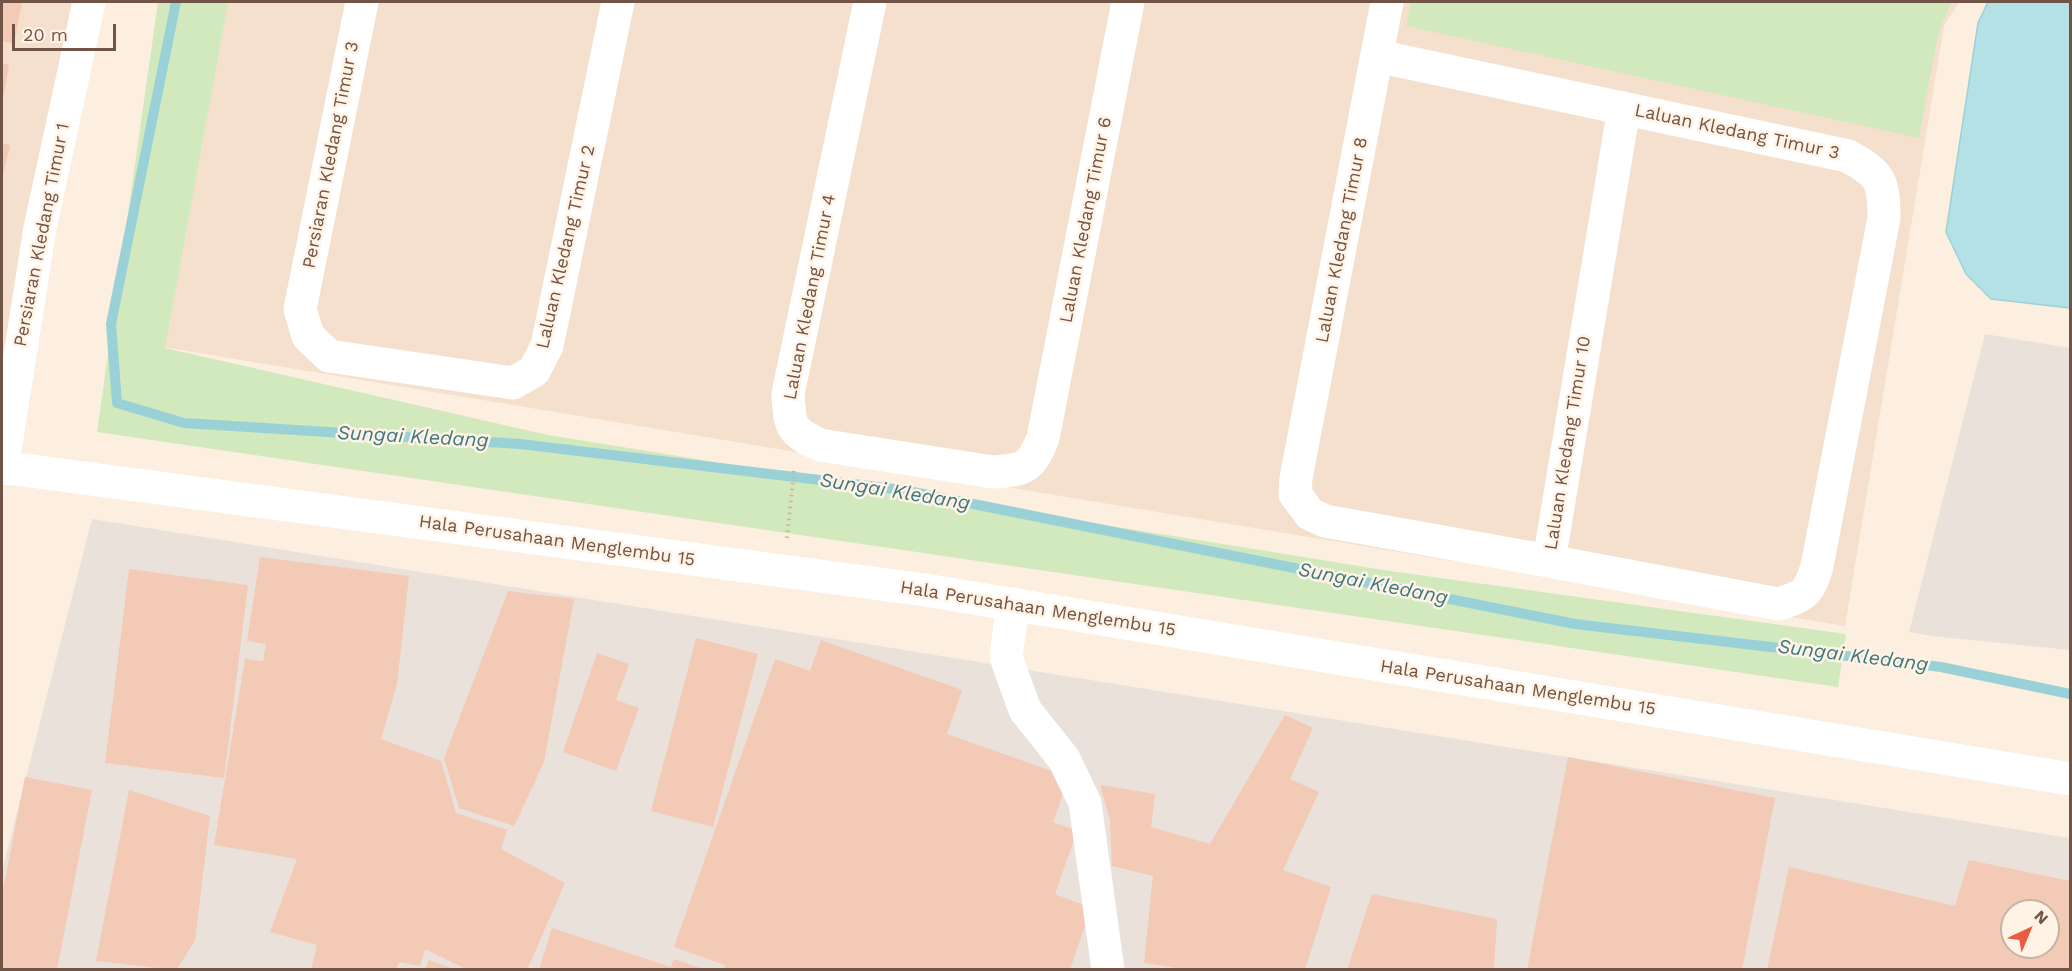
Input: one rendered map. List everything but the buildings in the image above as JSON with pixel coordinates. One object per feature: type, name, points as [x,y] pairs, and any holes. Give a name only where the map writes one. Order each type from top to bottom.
[{"type":"street","name":"Persiaran Kledang Timur 1","points":[[2,468],[40,228],[89,2]]},
{"type":"street","name":"Persiaran Kledang Timur 3","points":[[300,309],[362,2]]},
{"type":"street","name":"Laluan Kledang Timur 2","points":[[300,309],[308,336],[329,356],[513,383],[534,371],[547,346],[618,2]]},
{"type":"street","name":"Laluan Kledang Timur 4","points":[[870,2],[788,394],[789,420],[798,435],[820,446],[993,472],[1018,471],[1035,458],[1043,438]]},
{"type":"street","name":"Laluan Kledang Timur 6","points":[[1043,438],[1128,2]]},
{"type":"street","name":"Laluan Kledang Timur 8","points":[[1387,2],[1296,478],[1295,494],[1310,514],[1325,521],[1549,561]]},
{"type":"street","name":"Laluan Kledang Timur 3","points":[[1377,56],[1848,156],[1871,169],[1884,191],[1884,218],[1817,566]]},
{"type":"street","name":"Laluan Kledang Timur 10","points":[[1624,108],[1549,561],[1778,604],[1797,598],[1811,586],[1817,566]]},
{"type":"street","name":"Hala Perusahaan Menglembu 15","points":[[2,468],[926,590],[2070,779]]},
{"type":"street","points":[[1012,604],[1006,657],[1025,710],[1064,759],[1085,803],[1108,969]]},
{"type":"path","points":[[788,521],[795,465]]},
{"type":"shaded area","points":[[2,2],[89,2],[2,451]]},
{"type":"shaded area","points":[[226,2],[1959,2],[1944,26],[1845,626],[163,347]]},
{"type":"shaded area","points":[[1985,334],[2070,348],[2070,650],[1909,632]]},
{"type":"shaded area","points":[[92,519],[2070,838],[2070,969],[2,970],[2,871]]},
{"type":"green space","points":[[158,2],[228,2],[165,348],[548,435],[1390,571],[1846,634],[1838,687],[97,432]]},
{"type":"green space","points":[[1411,2],[1951,2],[1938,34],[1919,138],[1406,26]]},
{"type":"water","points":[[1988,2],[2070,2],[2070,308],[1991,299],[1966,274],[1946,232],[1978,23]]},
{"type":"waterway","name":"Sungai Kledang","points":[[176,2],[111,324],[117,403],[184,423],[520,444],[903,490],[1575,624],[1941,667],[2070,694]]}]
